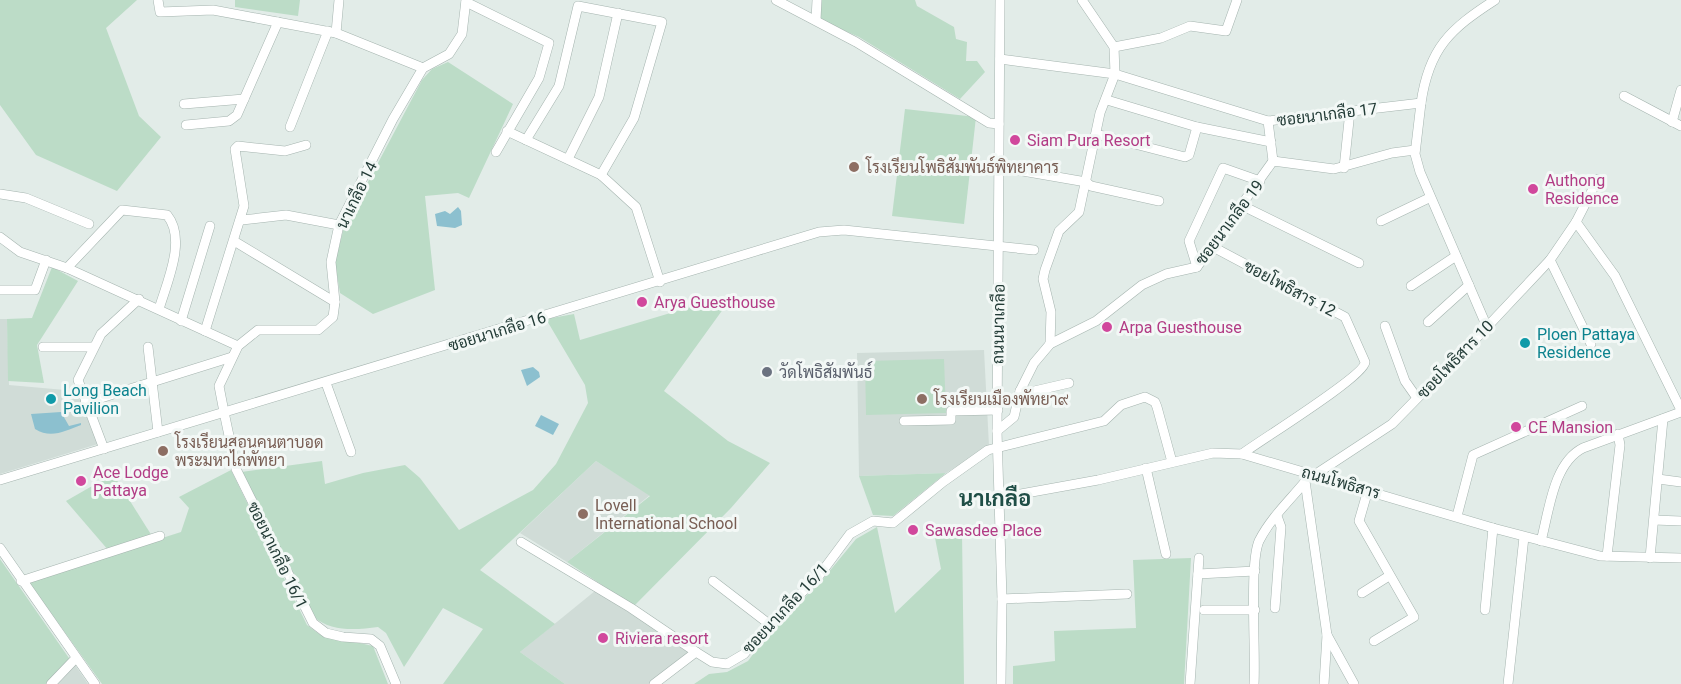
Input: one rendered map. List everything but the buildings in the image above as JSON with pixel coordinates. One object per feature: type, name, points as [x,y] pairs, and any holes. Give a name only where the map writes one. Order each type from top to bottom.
[{"type":"street","points":[[158,0],[160,12],[213,10],[332,32],[423,68],[449,54],[454,47],[462,33],[466,1],[549,43],[539,78],[496,152]]},
{"type":"street","points":[[290,128],[332,32],[339,0]]},
{"type":"street","points":[[776,0],[816,20],[989,123],[999,124]]},
{"type":"street","points":[[816,20],[817,0]]},
{"type":"street","name":"ถนนนาเกลือ","points":[[1000,0],[997,431],[1002,599],[1001,684]]},
{"type":"street","points":[[1050,344],[1051,312],[1043,279],[1045,270],[1059,231],[1079,212],[1100,113],[1107,100],[1115,74],[1114,47],[1082,0]]},
{"type":"street","points":[[1114,47],[1161,38],[1190,26],[1226,31],[1237,0]]},
{"type":"street","points":[[1487,327],[1429,198],[1415,150],[1421,103],[1434,58],[1445,37],[1461,22],[1495,0]]},
{"type":"street","points":[[526,140],[559,86],[578,6],[662,21],[634,118],[601,175]]},
{"type":"street","points":[[568,159],[599,97],[618,14]]},
{"type":"street","points":[[186,124],[233,119],[278,22]]},
{"type":"street","name":"ซอยนาเกลือ 17","points":[[1000,59],[1115,74],[1268,121],[1421,103]]},
{"type":"street","name":"นาเกลือ 14","points":[[335,302],[331,262],[339,225],[393,119],[423,68]]},
{"type":"street","points":[[1624,96],[1676,124],[1681,90]]},
{"type":"street","points":[[184,104],[244,99]]},
{"type":"street","points":[[1107,100],[1197,127],[1271,142]]},
{"type":"street","points":[[1344,168],[1350,111]]},
{"type":"street","points":[[1268,121],[1273,162]]},
{"type":"street","points":[[1096,134],[1185,158],[1193,144],[1197,127]]},
{"type":"street","points":[[507,131],[601,175],[636,207],[660,282]]},
{"type":"street","points":[[205,331],[242,220],[244,198],[235,147],[285,151],[306,145]]},
{"type":"street","name":"ซอยนาเกลือ 19","points":[[997,431],[1014,417],[1020,391],[1034,363],[1050,344],[1096,321],[1142,285],[1166,274],[1197,267],[1273,162],[1334,169],[1344,168],[1378,156],[1415,150]]},
{"type":"street","points":[[999,167],[1086,182],[1090,186],[1159,201]]},
{"type":"street","points":[[1197,267],[1189,240],[1223,168],[1260,181]]},
{"type":"street","name":"ซอยโพธิสาร 10","points":[[1311,473],[1392,424],[1487,327],[1550,260],[1576,222],[1599,178]]},
{"type":"street","points":[[0,194],[26,198],[89,224]]},
{"type":"street","points":[[1381,221],[1429,198]]},
{"type":"street","points":[[1243,206],[1359,263]]},
{"type":"street","points":[[67,268],[122,210],[167,214],[175,224],[174,254],[159,309]]},
{"type":"street","points":[[242,220],[286,214],[339,225]]},
{"type":"street","points":[[1541,541],[1554,491],[1572,455],[1583,448],[1681,411],[1615,276],[1576,222]]},
{"type":"street","points":[[181,321],[210,226]]},
{"type":"street","name":"ซอยนาเกลือ 16","points":[[0,480],[796,239],[844,230],[1034,250]]},
{"type":"street","points":[[0,237],[20,252],[67,268],[139,299],[181,321],[238,346]]},
{"type":"street","points":[[224,412],[219,386],[238,346],[258,330],[318,330],[333,317],[335,302],[234,241]]},
{"type":"street","name":"ซอยโพธิสาร 12","points":[[1213,247],[1345,317],[1365,362],[1365,367],[1354,376],[1242,454]]},
{"type":"street","points":[[1411,286],[1456,256]]},
{"type":"street","points":[[0,290],[35,290],[46,260]]},
{"type":"street","points":[[1550,260],[1591,344]]},
{"type":"street","points":[[1428,322],[1468,285]]},
{"type":"street","points":[[104,449],[78,380],[100,334],[139,299]]},
{"type":"street","points":[[1385,326],[1405,381],[1417,398]]},
{"type":"street","points":[[43,347],[93,347]]},
{"type":"street","points":[[148,347],[158,432]]},
{"type":"street","points":[[85,403],[232,357]]},
{"type":"street","points":[[326,383],[351,452]]},
{"type":"street","points":[[1020,391],[1030,392],[1069,384]]},
{"type":"street","name":"ซอยนาเกลือ 16/1","points":[[696,652],[712,662],[727,664],[744,654],[769,624],[818,577],[850,534],[873,521],[893,523],[943,482],[988,450],[1104,421],[1120,405],[1145,397],[1155,402],[1172,462]]},
{"type":"street","points":[[1457,516],[1473,455],[1582,406]]},
{"type":"street","points":[[904,421],[951,420],[951,411],[998,410]]},
{"type":"street","name":"ซอยนาเกลือ 16/1","points":[[224,412],[236,469],[313,623],[326,633],[343,638],[371,639],[380,646],[396,684]]},
{"type":"street","points":[[1650,558],[1663,419]]},
{"type":"street","points":[[1607,556],[1620,445],[1618,434]]},
{"type":"street","name":"ถนนโพธิสาร","points":[[999,498],[1098,480],[1213,453],[1242,454],[1524,537],[1607,556],[1681,558]]},
{"type":"street","points":[[1146,468],[1166,554]]},
{"type":"street","points":[[1254,684],[1255,571],[1258,542],[1311,473]]},
{"type":"street","points":[[1659,479],[1681,482]]},
{"type":"street","points":[[1305,483],[1327,636],[1324,684]]},
{"type":"street","points":[[1368,490],[1359,521],[1414,617],[1374,641]]},
{"type":"street","points":[[1275,608],[1281,527],[1277,516]]},
{"type":"street","points":[[1654,520],[1681,521]]},
{"type":"street","points":[[1485,610],[1493,528]]},
{"type":"street","points":[[21,581],[160,536]]},
{"type":"street","points":[[1508,684],[1524,537]]},
{"type":"street","points":[[521,542],[631,608],[696,652],[654,684]]},
{"type":"street","points":[[0,548],[95,684]]},
{"type":"street","points":[[532,562],[538,552]]},
{"type":"street","points":[[1190,684],[1199,558]]},
{"type":"street","points":[[1198,574],[1255,571]]},
{"type":"street","points":[[1362,593],[1389,576]]},
{"type":"street","points":[[713,581],[769,624]]},
{"type":"street","points":[[1002,599],[1127,594]]},
{"type":"street","points":[[1204,610],[1255,610]]},
{"type":"street","points":[[1327,636],[1354,684]]},
{"type":"street","points":[[51,684],[76,658]]},
{"type":"shaded area","name":"Long Beach Pavilion","points":[[0,319],[7,319],[9,385],[76,391],[98,444],[0,474]]},
{"type":"shaded area","name":"โรงเรียนเมืองพัทยา๙","points":[[984,350],[989,446],[946,473],[859,476],[857,353]]},
{"type":"shaded area","name":"Lovell International School","points":[[596,461],[650,495],[567,562],[520,533]]},
{"type":"shaded area","name":"Riviera resort","points":[[595,591],[692,652],[650,684],[565,684],[520,652]]},
{"type":"shaded area","points":[[75,665],[88,684],[56,684]]},
{"type":"green space","points":[[0,0],[137,0],[106,28],[139,116],[161,137],[117,191],[36,155],[0,105]]},
{"type":"green space","points":[[235,0],[300,0],[298,16],[235,7]]},
{"type":"green space","points":[[820,0],[915,0],[917,6],[954,27],[956,39],[967,42],[966,61],[977,61],[985,72],[960,99],[859,37],[820,20]]},
{"type":"green space","points":[[448,62],[513,104],[469,198],[458,193],[425,196],[435,290],[373,314],[340,293],[335,263],[344,227],[422,80],[432,69]]},
{"type":"green space","points":[[905,109],[976,117],[964,224],[892,216]]},
{"type":"green space","points":[[52,267],[78,281],[37,345],[44,383],[8,381],[7,319],[32,318]]},
{"type":"green space","points":[[734,294],[664,391],[728,441],[770,463],[731,508],[634,606],[567,562],[650,496],[596,461],[480,570],[555,624],[520,652],[565,684],[443,684],[483,629],[443,608],[404,667],[386,633],[378,627],[336,628],[314,617],[241,472],[322,461],[325,484],[363,473],[405,465],[420,478],[459,530],[533,490],[556,464],[588,403],[585,385],[546,319],[574,314],[580,340]]},
{"type":"green space","points":[[944,359],[946,413],[866,415],[865,361]]},
{"type":"green space","points":[[231,470],[307,625],[319,634],[373,646],[388,684],[102,684],[28,581],[181,532],[189,508],[179,497]]},
{"type":"green space","points":[[946,473],[893,516],[873,515],[859,476]]},
{"type":"green space","points":[[113,474],[152,536],[109,551],[66,501]]},
{"type":"green space","points":[[877,527],[895,613],[941,569],[935,538],[962,532],[964,684],[694,684],[709,674],[727,672],[748,661],[768,634],[823,579],[856,539]]},
{"type":"green space","points":[[1191,558],[1184,684],[1013,684],[1013,666],[1055,661],[1054,631],[1136,628],[1133,560]]},
{"type":"green space","points":[[0,559],[71,661],[48,684],[0,684]]},
{"type":"water","points":[[458,207],[461,211],[462,225],[455,228],[437,226],[435,214],[445,211],[450,214]]},
{"type":"water","points":[[533,367],[539,372],[540,377],[527,386],[521,370]]},
{"type":"water","points":[[61,412],[69,426],[81,423],[81,425],[52,434],[35,429],[31,414]]},
{"type":"water","points":[[541,415],[559,424],[553,435],[535,426]]},
{"type":"place","name":"Siam Pura Resort","points":[[1015,140]]},
{"type":"place","name":"โรงเรียนโพธิสัมพันธ์พิทยาคาร","points":[[854,167]]},
{"type":"place","name":"Authong Residence","points":[[1533,189]]},
{"type":"place","name":"Arya Guesthouse","points":[[642,302]]},
{"type":"place","name":"Arpa Guesthouse","points":[[1107,327]]},
{"type":"place","name":"Ploen Pattaya Residence","points":[[1525,343]]},
{"type":"place","name":"วัดโพธิสัมพันธ์","points":[[767,372]]},
{"type":"place","name":"Long Beach Pavilion","points":[[51,399]]},
{"type":"place","name":"โรงเรียนเมืองพัทยา๙","points":[[922,399]]},
{"type":"place","name":"CE Mansion","points":[[1516,427]]},
{"type":"place","name":"โรงเรียนสอนคนตาบอด พระมหาไถ่พัทยา","points":[[163,451]]},
{"type":"place","name":"Ace Lodge Pattaya","points":[[81,481]]},
{"type":"place","name":"Lovell International School","points":[[583,514]]},
{"type":"place","name":"Sawasdee Place","points":[[913,530]]},
{"type":"place","name":"Riviera resort","points":[[603,638]]},
{"type":"district","name":"นาเกลือ","points":[[995,498]]}]
